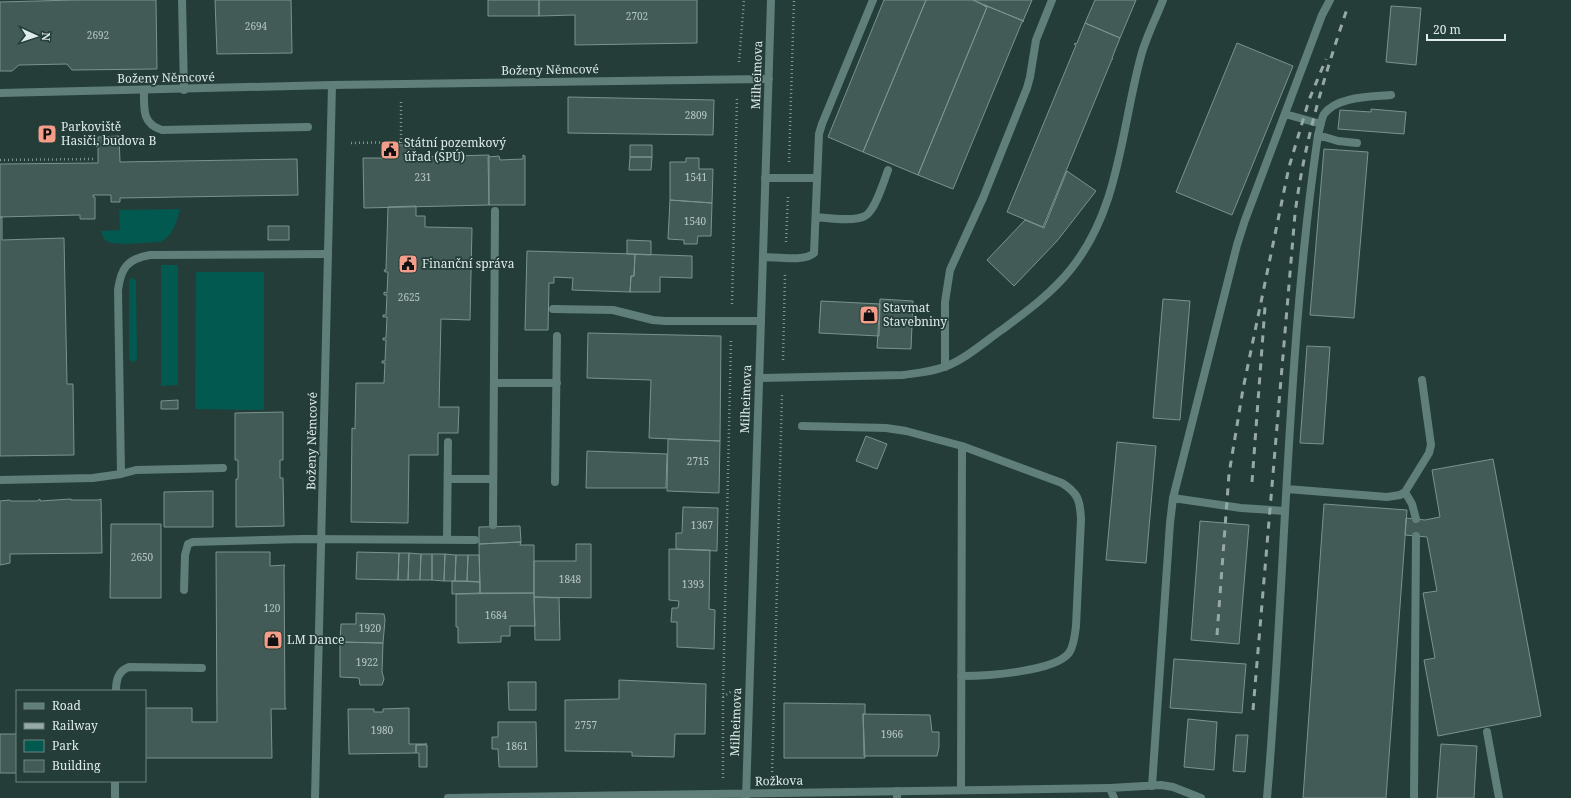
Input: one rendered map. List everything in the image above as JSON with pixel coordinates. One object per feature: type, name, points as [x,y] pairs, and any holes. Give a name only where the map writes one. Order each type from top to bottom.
[{"type":"street","points":[[182,0],[184,90]]},
{"type":"street","name":"Milheimova","points":[[746,796],[771,0]]},
{"type":"street","points":[[763,257],[799,258],[811,256],[814,252],[818,144],[822,124],[873,0]]},
{"type":"street","points":[[945,367],[945,302],[950,270],[983,198],[1027,88],[1036,40],[1052,0]]},
{"type":"street","points":[[759,378],[903,375],[945,367],[962,358],[1019,317],[1056,286],[1070,270],[1087,246],[1102,217],[1112,186],[1141,55],[1163,0]]},
{"type":"street","points":[[1152,786],[1173,498],[1237,245],[1322,15],[1330,0]]},
{"type":"street","name":"Boženy Němcové","points":[[0,93],[144,91],[332,85],[768,79]]},
{"type":"street","name":"Boženy Němcové","points":[[315,798],[332,85]]},
{"type":"street","points":[[144,91],[147,122],[162,130],[308,127]]},
{"type":"street","points":[[1267,798],[1298,313],[1318,135],[1323,116],[1329,108],[1337,103],[1391,95]]},
{"type":"street","points":[[1285,114],[1321,124]]},
{"type":"street","points":[[1318,135],[1338,141],[1357,143]]},
{"type":"street","points":[[816,217],[852,219],[865,216],[872,209],[888,170]]},
{"type":"street","points":[[765,178],[817,178]]},
{"type":"street","points":[[493,525],[495,211]]},
{"type":"street","points":[[121,474],[118,290],[122,272],[126,266],[133,260],[150,256],[328,254]]},
{"type":"street","points":[[553,308],[613,310],[653,320],[664,321],[761,321]]},
{"type":"street","points":[[555,482],[557,336]]},
{"type":"street","points":[[1287,489],[1387,497],[1400,495],[1405,492],[1429,453],[1431,445],[1422,380]]},
{"type":"street","points":[[494,383],[556,384]]},
{"type":"street","points":[[802,426],[886,428],[906,431],[962,446],[1062,483],[1077,495],[1081,519],[1076,626],[1074,640],[1069,652],[1060,659],[1049,664],[1012,673],[961,676]]},
{"type":"street","points":[[447,540],[448,442]]},
{"type":"street","points":[[961,790],[962,446]]},
{"type":"street","points":[[0,480],[93,478],[136,470],[223,468]]},
{"type":"street","points":[[448,479],[493,479]]},
{"type":"street","points":[[1405,492],[1412,504],[1416,519]]},
{"type":"street","points":[[1173,498],[1241,508],[1285,511]]},
{"type":"street","points":[[1414,798],[1416,536]]},
{"type":"street","points":[[184,590],[185,555],[188,544],[193,542],[321,539],[475,540]]},
{"type":"street","points":[[116,690],[118,676],[124,669],[129,667],[202,668]]},
{"type":"street","points":[[1487,732],[1499,798]]},
{"type":"street","points":[[115,782],[115,798]]},
{"type":"street","name":"Rožkova","points":[[448,798],[724,794],[746,796],[897,795],[961,790],[1110,788],[1161,785],[1173,787],[1201,798]]},
{"type":"street","points":[[1110,788],[1114,798]]},
{"type":"path","points":[[724,794],[723,698],[737,79],[744,0]]},
{"type":"path","points":[[351,143],[401,144],[401,84]]},
{"type":"path","points":[[0,160],[95,159]]},
{"type":"green space","points":[[180,209],[172,232],[161,242],[126,244],[113,243],[106,240],[101,233],[101,231],[120,230],[119,210]]},
{"type":"green space","points":[[161,265],[178,265],[178,385],[161,386]]},
{"type":"green space","points":[[196,272],[264,272],[264,410],[195,409]]},
{"type":"green space","points":[[132,278],[136,280],[137,359],[134,362],[129,358],[129,280]]},
{"type":"building","points":[[156,0],[157,69],[72,70],[67,64],[19,65],[12,71],[0,71],[0,2]]},
{"type":"building","points":[[215,0],[291,0],[292,53],[217,54]]},
{"type":"building","points":[[488,0],[539,0],[539,16],[488,16]]},
{"type":"building","points":[[539,0],[697,0],[697,43],[575,45],[575,15],[539,16]]},
{"type":"building","points":[[884,0],[926,0],[863,152],[828,137]]},
{"type":"building","points":[[926,0],[973,0],[987,7],[918,175],[863,152]]},
{"type":"building","points":[[973,0],[1032,0],[1023,21]]},
{"type":"building","points":[[1095,0],[1136,0],[1120,38],[1085,23]]},
{"type":"building","points":[[984,5],[1024,21],[1022,22],[953,189],[918,175],[987,7]]},
{"type":"building","points":[[1391,6],[1421,8],[1416,65],[1386,62]]},
{"type":"building","points":[[1085,23],[1120,38],[1112,58],[1113,59],[1043,227],[1007,212],[1076,45],[1074,44],[1077,43]]},
{"type":"building","points":[[1237,43],[1293,66],[1232,215],[1176,192]]},
{"type":"building","points":[[568,97],[714,100],[713,135],[568,133]]},
{"type":"building","points":[[1371,109],[1406,112],[1404,134],[1338,129],[1340,110],[1371,112]]},
{"type":"building","points":[[119,136],[120,162],[297,159],[298,195],[120,198],[120,202],[111,202],[111,195],[93,195],[93,197],[95,197],[95,219],[80,219],[80,215],[0,217],[0,164],[98,163],[98,137]]},
{"type":"building","points":[[389,145],[414,145],[415,157],[489,155],[489,205],[364,208],[363,158],[389,158]]},
{"type":"building","points":[[630,145],[652,145],[652,157],[630,157]]},
{"type":"building","points":[[1324,149],[1368,152],[1354,318],[1310,315]]},
{"type":"building","points":[[523,155],[525,156],[525,205],[489,205],[488,157],[499,156],[500,160],[523,159]]},
{"type":"building","points":[[630,157],[652,157],[651,170],[629,170]]},
{"type":"building","points":[[686,158],[699,158],[699,169],[713,169],[712,203],[670,200],[670,162],[686,162]]},
{"type":"building","points":[[1067,171],[1096,191],[1057,241],[1014,286],[987,260],[1025,220],[1044,228]]},
{"type":"building","points":[[670,200],[712,203],[711,236],[698,236],[697,244],[684,244],[684,240],[668,239]]},
{"type":"building","points":[[416,206],[416,216],[425,216],[425,227],[472,228],[470,320],[441,319],[439,407],[459,407],[458,433],[438,433],[438,455],[409,455],[408,523],[351,522],[352,428],[355,429],[356,383],[384,383],[385,363],[382,363],[382,361],[385,361],[386,340],[383,340],[383,338],[386,338],[387,317],[383,317],[383,315],[386,315],[387,295],[384,295],[384,292],[387,293],[388,272],[385,272],[384,270],[386,270],[388,207]]},
{"type":"building","points":[[0,217],[2,217],[2,240],[64,238],[67,384],[73,384],[74,455],[0,456]]},
{"type":"building","points":[[268,226],[289,226],[289,240],[268,240]]},
{"type":"building","points":[[627,240],[651,241],[651,255],[627,254]]},
{"type":"building","points":[[527,251],[635,254],[634,276],[631,276],[630,292],[572,290],[573,278],[554,277],[554,283],[549,283],[548,330],[525,330]]},
{"type":"building","points":[[635,254],[692,256],[692,278],[660,277],[660,292],[630,292],[631,276],[634,276]]},
{"type":"building","points":[[880,299],[913,301],[911,349],[877,348]]},
{"type":"building","points":[[1163,299],[1190,301],[1180,420],[1153,418]]},
{"type":"building","points":[[821,301],[880,304],[879,336],[819,333]]},
{"type":"building","points":[[588,333],[721,336],[720,441],[649,438],[651,380],[587,378]]},
{"type":"building","points":[[1307,346],[1330,347],[1323,444],[1300,443]]},
{"type":"building","points":[[178,400],[178,409],[161,409],[161,401]]},
{"type":"building","points":[[283,412],[283,460],[280,460],[280,478],[283,478],[284,526],[236,527],[236,479],[238,479],[238,460],[235,460],[235,413]]},
{"type":"building","points":[[866,436],[887,444],[877,469],[856,461]]},
{"type":"building","points":[[668,439],[720,441],[719,493],[667,491]]},
{"type":"building","points":[[1117,442],[1156,446],[1146,563],[1106,560]]},
{"type":"building","points":[[587,451],[667,454],[666,488],[586,488]]},
{"type":"building","points":[[1493,459],[1541,716],[1438,736],[1424,660],[1435,658],[1423,593],[1437,591],[1427,537],[1405,535],[1406,518],[1425,520],[1440,517],[1432,470]]},
{"type":"building","points":[[213,491],[213,527],[164,527],[164,492]]},
{"type":"building","points":[[40,499],[40,501],[101,499],[102,553],[10,554],[10,563],[0,565],[0,501],[37,501]]},
{"type":"building","points":[[1324,504],[1407,510],[1386,798],[1303,798]]},
{"type":"building","points":[[683,507],[718,508],[717,551],[676,549],[676,533],[682,533]]},
{"type":"building","points":[[1200,521],[1249,525],[1239,644],[1191,640]]},
{"type":"building","points":[[111,524],[161,524],[161,598],[110,598]]},
{"type":"building","points":[[520,526],[521,542],[479,544],[479,527]]},
{"type":"building","points":[[521,542],[520,545],[534,545],[534,593],[480,593],[479,544]]},
{"type":"building","points":[[576,544],[591,544],[591,598],[534,597],[534,561],[576,561]]},
{"type":"building","points":[[669,549],[710,550],[709,609],[715,610],[714,649],[677,647],[677,622],[671,622],[672,608],[678,608],[679,601],[669,600]]},
{"type":"building","points":[[216,552],[270,552],[270,566],[285,565],[286,709],[271,709],[272,758],[146,758],[146,708],[192,708],[192,722],[217,722]]},
{"type":"building","points":[[357,552],[399,553],[398,580],[356,579]]},
{"type":"building","points":[[399,553],[409,553],[408,580],[398,580]]},
{"type":"building","points":[[409,553],[421,554],[420,580],[408,580]]},
{"type":"building","points":[[421,554],[432,554],[432,580],[420,580]]},
{"type":"building","points":[[432,554],[445,554],[444,581],[432,580]]},
{"type":"building","points":[[445,554],[456,555],[455,581],[444,581]]},
{"type":"building","points":[[456,555],[468,555],[467,581],[455,581]]},
{"type":"building","points":[[468,555],[479,555],[480,582],[467,581]]},
{"type":"building","points":[[452,581],[480,582],[480,593],[452,594]]},
{"type":"building","points":[[534,593],[535,626],[510,626],[510,636],[501,636],[501,642],[458,643],[458,627],[456,627],[456,594]]},
{"type":"building","points":[[534,597],[559,598],[560,640],[535,640]]},
{"type":"building","points":[[356,613],[384,614],[385,620],[383,643],[340,642],[341,624],[356,624]]},
{"type":"building","points":[[340,642],[383,643],[382,672],[384,679],[382,685],[360,685],[359,678],[340,677]]},
{"type":"building","points":[[1174,659],[1246,664],[1242,713],[1170,708]]},
{"type":"building","points":[[619,680],[706,684],[705,734],[675,734],[674,757],[632,756],[632,752],[565,751],[565,700],[619,699]]},
{"type":"building","points":[[508,682],[536,682],[536,710],[509,710]]},
{"type":"building","points":[[784,703],[865,704],[865,714],[863,714],[865,758],[784,758]]},
{"type":"building","points":[[409,708],[409,744],[427,744],[416,745],[416,753],[349,754],[348,709],[374,709],[374,712],[383,712],[383,709]]},
{"type":"building","points":[[863,714],[930,715],[932,732],[939,732],[939,747],[937,756],[864,756]]},
{"type":"building","points":[[1188,719],[1217,722],[1214,770],[1184,767]]},
{"type":"building","points":[[498,722],[536,722],[537,767],[499,767],[498,749],[492,749],[492,737],[498,737]]},
{"type":"building","points":[[0,734],[16,734],[16,773],[0,773]]},
{"type":"building","points":[[1236,735],[1248,735],[1245,772],[1233,771]]},
{"type":"building","points":[[1441,744],[1477,746],[1474,798],[1437,798]]},
{"type":"building","points":[[416,745],[427,745],[427,767],[419,767],[419,753],[416,753]]},
{"type":"railway","points":[[1253,710],[1295,214],[1304,161],[1316,108],[1348,6]]},
{"type":"railway","points":[[1217,635],[1229,474],[1243,389],[1289,167],[1309,100],[1326,59]]},
{"type":"railway","points":[[1252,482],[1265,307]]},
{"type":"place","name":"Parkoviště Hasiči, budova B","points":[[47,134]]},
{"type":"place","name":"Státní pozemkový úřad (SPÚ)","points":[[390,150]]},
{"type":"place","name":"Finanční správa","points":[[408,264]]},
{"type":"place","name":"Stavmat Stavebniny","points":[[869,315]]},
{"type":"place","name":"LM Dance","points":[[273,640]]}]
